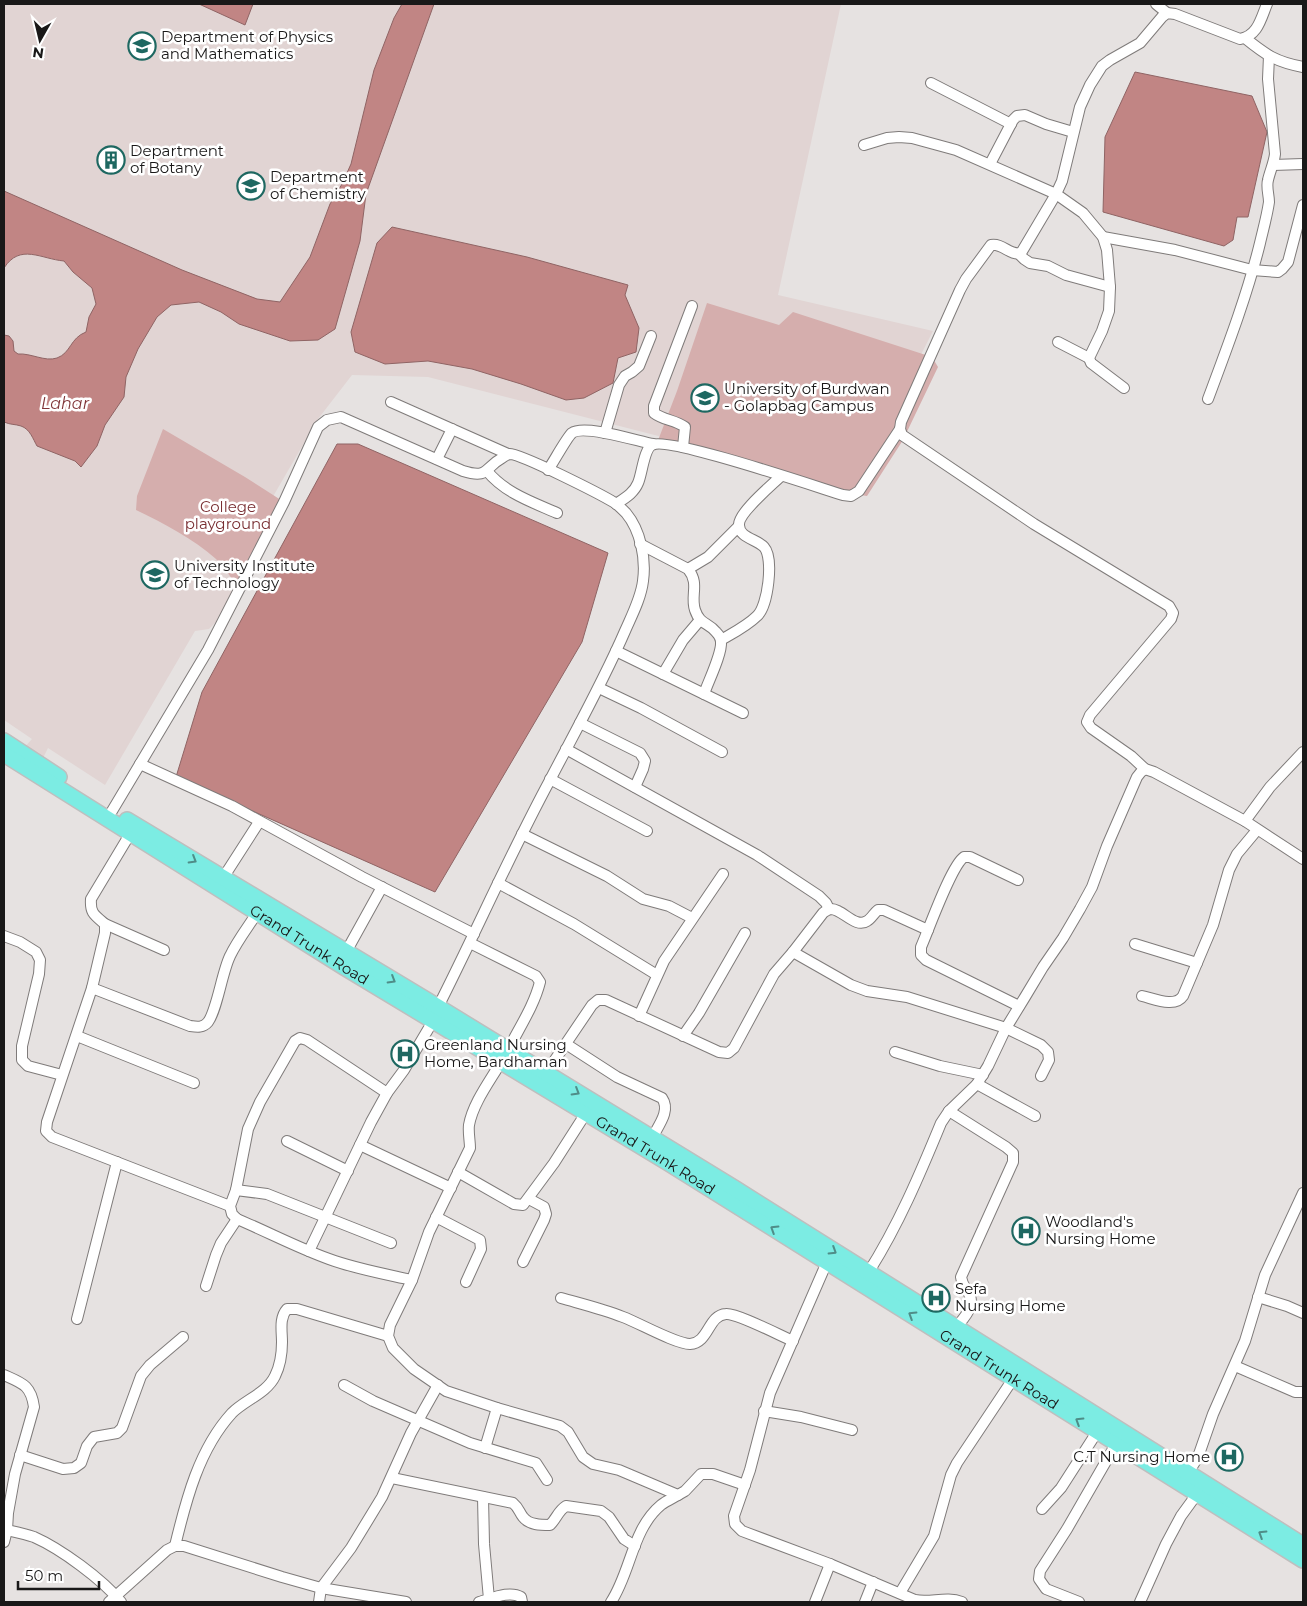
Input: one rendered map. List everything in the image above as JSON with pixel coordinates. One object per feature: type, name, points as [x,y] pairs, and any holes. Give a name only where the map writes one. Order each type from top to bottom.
[{"type":"main road","name":"Grand Trunk Road","points":[[4,741],[112,811],[346,952],[435,1014]]},
{"type":"main road","name":"Grand Trunk Road","points":[[4,754],[257,913],[474,1037],[586,1113],[828,1262],[1303,1560]]},
{"type":"main road","name":"Grand Trunk Road","points":[[504,1056],[546,1074],[652,1138],[1303,1545]]},
{"type":"street","points":[[1156,4],[1168,13],[1236,38],[1245,38],[1252,34],[1258,27],[1267,4]]},
{"type":"street","points":[[1019,254],[1062,181],[1080,107],[1090,85],[1102,66],[1140,43],[1162,16],[1168,13]]},
{"type":"street","points":[[1245,38],[1269,56],[1281,62],[1303,67]]},
{"type":"street","points":[[1208,399],[1252,270],[1269,203],[1267,183],[1274,164],[1275,154],[1268,80],[1269,56]]},
{"type":"street","points":[[931,83],[1011,124]]},
{"type":"street","points":[[990,164],[1017,116],[1025,115],[1073,132]]},
{"type":"street","points":[[864,145],[887,138],[899,137],[912,138],[956,150],[1056,194],[1083,213],[1104,237],[1110,287],[1109,311],[1089,358]]},
{"type":"street","points":[[1274,164],[1303,164]]},
{"type":"street","points":[[1104,237],[1175,250],[1252,270],[1278,272],[1288,262],[1303,205]]},
{"type":"street","points":[[548,470],[571,433],[581,429],[652,444],[662,443],[684,447],[843,495],[852,496],[859,491],[900,429],[901,422],[942,328],[966,279],[991,245],[998,245],[1019,254],[1030,263],[1048,266],[1066,275],[1110,287]]},
{"type":"street","points":[[684,447],[685,427],[679,423],[658,417],[654,413],[654,406],[692,306]]},
{"type":"street","points":[[605,433],[619,385],[624,376],[638,366],[651,336]]},
{"type":"street","points":[[1058,342],[1089,358],[1091,362],[1124,388]]},
{"type":"street","points":[[309,1251],[387,1093],[408,1063],[435,1014],[550,778],[599,688],[637,603],[643,582],[644,558],[638,533],[627,514],[616,504],[578,483],[521,456],[508,454],[391,402]]},
{"type":"street","points":[[112,811],[208,650],[284,502],[318,427],[327,420],[341,418],[477,475],[487,471],[508,454]]},
{"type":"street","points":[[437,459],[452,429]]},
{"type":"street","points":[[900,429],[902,434],[1034,524],[1169,606],[1173,613],[1171,619],[1090,715],[1087,722],[1090,728],[1131,756],[1145,769],[1245,821],[1303,859]]},
{"type":"street","points":[[616,504],[638,484],[648,449],[652,444]]},
{"type":"street","points":[[487,471],[504,488],[557,513]]},
{"type":"street","points":[[721,640],[756,617],[762,610],[766,598],[770,564],[768,552],[763,545],[743,534],[739,526],[740,519],[745,512],[781,476]]},
{"type":"street","points":[[688,569],[708,557],[739,526]]},
{"type":"street","points":[[640,544],[688,569],[693,576],[695,584],[694,608],[700,620],[716,631],[721,640],[721,648],[704,694]]},
{"type":"street","points":[[662,674],[682,640],[700,620]]},
{"type":"street","points":[[616,652],[743,713]]},
{"type":"street","points":[[599,688],[641,708],[722,752]]},
{"type":"street","points":[[580,723],[640,753],[645,761],[635,787]]},
{"type":"street","points":[[566,749],[757,855],[819,896],[829,909],[861,923],[867,921],[878,910],[884,910],[928,930]]},
{"type":"street","points":[[1245,821],[1270,787],[1303,752]]},
{"type":"street","points":[[140,764],[232,806],[382,887],[536,976],[540,982],[525,1017],[472,1116],[469,1127],[470,1148],[429,1232],[412,1280],[390,1325],[388,1336],[392,1348],[414,1369],[446,1390],[497,1408],[560,1426],[568,1432],[583,1457],[593,1464],[619,1470],[678,1495]]},
{"type":"street","points":[[868,1273],[890,1236],[941,1123],[949,1111],[980,1079],[1006,1028],[1063,938],[1092,887],[1137,777],[1145,769]]},
{"type":"street","points":[[550,778],[646,831]]},
{"type":"street","points":[[223,878],[259,822]]},
{"type":"street","points":[[1142,996],[1174,1003],[1180,1001],[1213,925],[1229,870],[1237,854],[1257,830]]},
{"type":"street","points":[[130,834],[91,899],[90,908],[94,915],[105,924],[164,950]]},
{"type":"street","points":[[522,834],[607,876],[643,899],[669,906],[692,918]]},
{"type":"street","points":[[1018,880],[970,857],[964,857],[959,860],[921,947],[921,955],[926,960],[1019,1006]]},
{"type":"street","points":[[639,1016],[657,974],[692,918],[723,874]]},
{"type":"street","points":[[498,883],[574,924],[657,974]]},
{"type":"street","points":[[346,952],[382,887]]},
{"type":"street","points":[[546,1074],[592,1005],[598,1000],[606,1000],[719,1052],[728,1053],[734,1048],[774,974],[794,952],[823,913],[829,909]]},
{"type":"street","points":[[92,988],[190,1026],[201,1027],[208,1022],[212,1013],[230,954],[257,913]]},
{"type":"street","points":[[105,924],[105,933],[92,988],[46,1122],[46,1131],[52,1137],[230,1206]]},
{"type":"street","points":[[683,1036],[745,933]]},
{"type":"street","points":[[4,936],[20,942],[36,952],[40,960],[39,974],[22,1046],[22,1060],[28,1066],[62,1076]]},
{"type":"street","points":[[1135,944],[1197,963]]},
{"type":"street","points":[[794,952],[851,985],[867,991],[907,997],[1006,1028],[1041,1045],[1048,1052],[1049,1060],[1042,1076]]},
{"type":"street","points":[[77,1036],[194,1083]]},
{"type":"street","points":[[387,1093],[307,1040],[300,1038],[295,1041],[260,1102],[248,1129],[236,1190],[230,1206],[232,1214],[237,1219],[331,1260],[412,1280]]},
{"type":"street","points":[[566,1044],[617,1077],[662,1098],[666,1104],[666,1111],[652,1138]]},
{"type":"street","points":[[895,1052],[980,1079],[1036,1116]]},
{"type":"street","points":[[949,1111],[1013,1153],[1013,1162],[961,1277],[962,1284],[972,1299],[971,1308],[956,1328]]},
{"type":"street","points":[[458,1172],[514,1204],[523,1205],[529,1199],[586,1113]]},
{"type":"street","points":[[287,1141],[348,1171]]},
{"type":"street","points":[[360,1145],[451,1188]]},
{"type":"street","points":[[77,1319],[117,1162]]},
{"type":"street","points":[[236,1190],[267,1194],[391,1243]]},
{"type":"street","points":[[1188,1473],[1198,1457],[1213,1414],[1245,1341],[1265,1275],[1303,1193]]},
{"type":"street","points":[[523,1262],[546,1214],[544,1207],[529,1199]]},
{"type":"street","points":[[436,1217],[480,1240],[481,1249],[466,1282]]},
{"type":"street","points":[[206,1286],[221,1243],[237,1219]]},
{"type":"street","points":[[828,1262],[770,1393],[764,1411],[756,1452],[734,1516],[735,1524],[742,1531],[830,1564],[915,1601],[926,1602],[943,1599],[962,1602]]},
{"type":"street","points":[[1258,1297],[1303,1313]]},
{"type":"street","points":[[561,1298],[623,1317],[681,1342],[692,1344],[700,1340],[715,1319],[720,1315],[726,1314],[736,1316],[793,1341]]},
{"type":"street","points":[[175,1546],[192,1483],[214,1438],[233,1413],[268,1386],[276,1376],[282,1344],[282,1318],[287,1309],[297,1308],[388,1336]]},
{"type":"street","points":[[20,1455],[63,1469],[74,1468],[81,1463],[87,1446],[94,1436],[117,1433],[122,1428],[141,1376],[150,1365],[183,1337]]},
{"type":"street","points":[[1235,1366],[1295,1392],[1303,1392]]},
{"type":"street","points":[[4,1375],[22,1383],[28,1388],[32,1395],[34,1407],[20,1455],[4,1542]]},
{"type":"street","points":[[900,1593],[934,1536],[951,1475],[957,1463],[1013,1379]]},
{"type":"street","points":[[344,1385],[360,1395],[461,1440],[536,1463],[547,1480]]},
{"type":"street","points":[[319,1602],[321,1588],[351,1548],[378,1504],[418,1420],[438,1385]]},
{"type":"street","points":[[484,1448],[497,1408]]},
{"type":"street","points":[[764,1411],[852,1430]]},
{"type":"street","points":[[1042,1509],[1061,1488],[1097,1432]]},
{"type":"street","points":[[1079,1602],[1046,1589],[1039,1579],[1040,1570],[1116,1444]]},
{"type":"street","points":[[611,1602],[627,1569],[640,1533],[648,1518],[662,1504],[685,1491],[701,1474],[713,1474],[745,1484]]},
{"type":"street","points":[[392,1478],[513,1503],[518,1507],[521,1516],[527,1521],[540,1525],[550,1525],[559,1510],[566,1506],[601,1511],[609,1517],[624,1539],[635,1546]]},
{"type":"street","points":[[1140,1602],[1177,1523],[1197,1494]]},
{"type":"street","points":[[483,1497],[484,1601],[507,1594],[516,1594],[521,1597],[522,1602]]},
{"type":"street","points":[[7,1530],[33,1537],[54,1548],[83,1568],[115,1600],[167,1550],[175,1546],[184,1546],[321,1588],[406,1602]]},
{"type":"street","points":[[814,1602],[830,1564]]},
{"type":"street","points":[[865,1602],[873,1582]]},
{"type":"shaded area","name":"University of Burdwan - Golapbag Campus","points":[[4,4],[841,4],[778,295],[933,331],[854,486],[428,377],[352,375],[318,419],[228,574],[233,580],[228,610],[209,629],[195,631],[105,785],[48,748],[42,760],[23,749],[32,739],[4,720]]},
{"type":"green space","points":[[707,303],[779,325],[793,312],[932,357],[938,367],[903,440],[867,496],[803,486],[657,443]]},
{"type":"green space","name":"College playground","points":[[163,429],[284,502],[258,552],[237,581],[233,580],[216,559],[198,545],[136,510],[137,496]]},
{"type":"water","points":[[199,4],[253,4],[245,25]]},
{"type":"water","name":"Lahar","points":[[402,4],[434,4],[366,194],[360,241],[335,329],[318,340],[290,341],[239,324],[221,312],[199,302],[171,305],[157,317],[138,349],[126,377],[124,397],[105,425],[97,446],[81,467],[75,461],[37,446],[31,434],[24,427],[4,422],[4,335],[9,336],[13,341],[14,351],[18,354],[48,359],[57,358],[62,356],[77,338],[86,332],[89,317],[96,304],[92,288],[73,272],[64,261],[24,254],[10,260],[4,268],[4,191],[182,270],[257,299],[280,302],[310,257],[330,204],[351,164],[374,70],[394,18]]},
{"type":"water","points":[[1135,72],[1252,96],[1267,132],[1248,217],[1237,217],[1233,240],[1224,246],[1103,212],[1105,137]]},
{"type":"water","points":[[392,227],[527,257],[628,285],[625,295],[639,328],[636,352],[618,358],[613,383],[584,398],[566,400],[472,369],[428,361],[385,364],[355,352],[351,332],[377,243]]},
{"type":"water","points":[[337,444],[358,444],[608,553],[582,642],[435,892],[176,777],[202,692]]},
{"type":"place","name":"Department of Physics and Mathematics","points":[[142,46]]},
{"type":"place","name":"Department of Botany","points":[[111,160]]},
{"type":"place","name":"Department of Chemistry","points":[[251,186]]},
{"type":"place","name":"University of Burdwan - Golapbag Campus","points":[[705,398]]},
{"type":"place","name":"University Institute of Technology","points":[[155,575]]},
{"type":"place","name":"Greenland Nursing Home, Bardhaman","points":[[405,1054]]},
{"type":"place","name":"Woodland's Nursing Home","points":[[1026,1231]]},
{"type":"place","name":"Sefa Nursing Home","points":[[936,1298]]},
{"type":"place","name":"C.T Nursing Home","points":[[1229,1457]]}]
